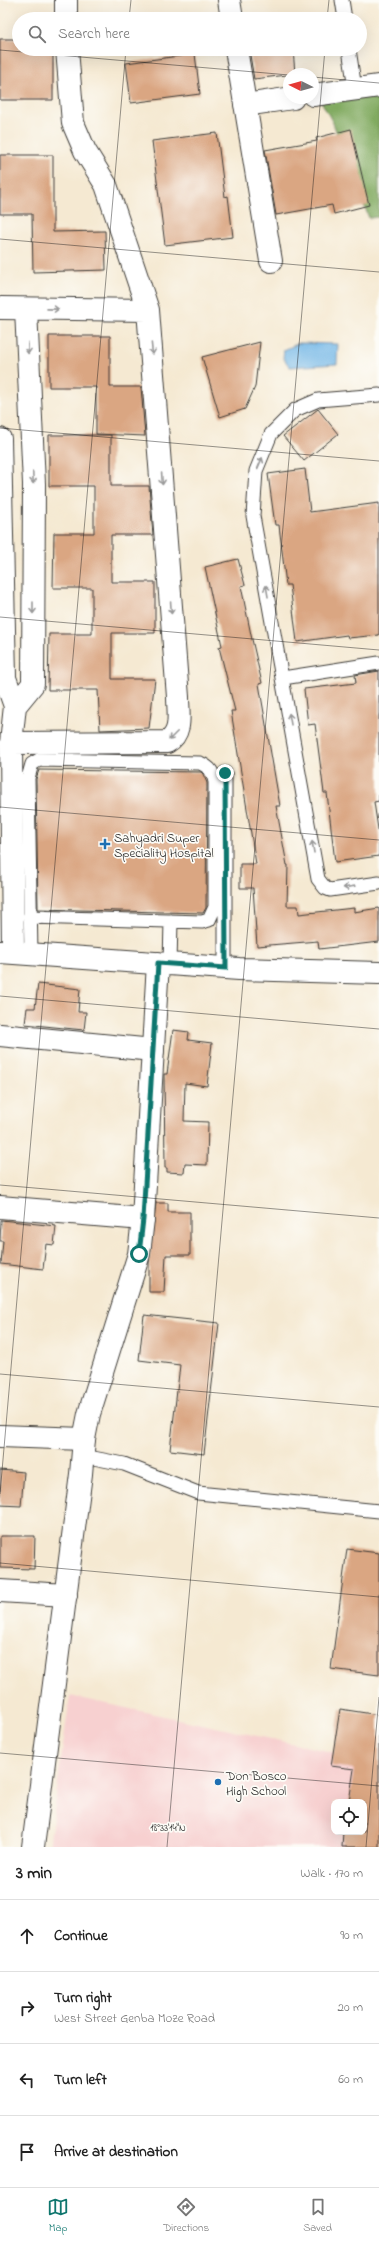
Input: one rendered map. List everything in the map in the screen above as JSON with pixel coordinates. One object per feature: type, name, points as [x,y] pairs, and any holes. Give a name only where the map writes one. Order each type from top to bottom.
[{"type":"street","points":[[66,0],[66,12]]},
{"type":"street","points":[[229,0],[231,12]]},
{"type":"street","points":[[11,742],[167,742],[173,739],[178,731],[178,697],[155,382],[148,310],[106,185],[86,151],[73,123],[68,56]]},
{"type":"street","points":[[237,56],[270,261]]},
{"type":"street","points":[[319,94],[379,86]]},
{"type":"street","points":[[245,105],[283,99]]},
{"type":"street","points":[[0,308],[148,310]]},
{"type":"street","points":[[15,706],[33,684],[34,484],[26,309]]},
{"type":"street","points":[[0,439],[5,678],[15,706],[11,742],[6,902],[14,953],[226,968],[379,973]]},
{"type":"street","points":[[33,1847],[66,1595],[83,1448],[89,1414],[139,1254],[143,1219],[153,1050],[164,963]]},
{"type":"street","points":[[0,1035],[153,1050]]},
{"type":"street","points":[[0,1207],[143,1219]]},
{"type":"street","points":[[0,1436],[83,1448]]},
{"type":"street","points":[[0,1591],[66,1595]]},
{"type":"lane","points":[[342,0],[344,12]]},
{"type":"lane","points":[[350,56],[355,89]]},
{"type":"lane","points":[[379,395],[318,400],[295,410],[271,434],[256,471],[253,516],[318,879],[325,888],[330,890],[379,882]]},
{"type":"lane","points":[[283,678],[379,663]]},
{"type":"lane","points":[[14,953],[29,922],[28,778],[32,764],[39,760],[200,763],[208,766],[214,774],[215,782],[215,907],[209,920],[202,922],[29,922]]},
{"type":"lane","points":[[225,773],[226,968]]},
{"type":"lane","points":[[164,963],[170,936],[171,921]]},
{"type":"lane","points":[[83,1448],[198,1492],[379,1511]]},
{"type":"shaded area","name":"Don Bosco High School","points":[[70,1696],[379,1762],[379,1847],[49,1847]]},
{"type":"green space","points":[[379,93],[379,217],[369,218],[333,123],[321,101]]},
{"type":"water","points":[[299,343],[338,344],[337,364],[290,367],[283,358],[284,350]]},
{"type":"building","points":[[0,39],[12,39],[12,56],[53,56],[53,100],[0,100]]},
{"type":"building","points":[[180,56],[195,56],[200,94],[131,103],[126,63]]},
{"type":"building","points":[[250,56],[294,56],[295,68],[283,68],[283,75],[254,79]]},
{"type":"building","points":[[351,129],[369,205],[334,214],[332,205],[276,215],[265,150],[317,141],[316,138]]},
{"type":"building","points":[[217,133],[225,197],[228,196],[233,237],[165,245],[152,141]]},
{"type":"building","points":[[0,155],[53,155],[53,232],[105,231],[106,270],[33,272],[32,214],[0,214]]},
{"type":"building","points":[[49,336],[110,336],[110,387],[141,387],[145,436],[96,434],[96,387],[49,387]]},
{"type":"building","points":[[260,342],[255,387],[245,409],[220,417],[202,357]]},
{"type":"building","points":[[318,409],[338,434],[304,461],[283,436]]},
{"type":"building","points":[[49,435],[111,435],[111,486],[149,486],[153,535],[111,535],[111,582],[155,582],[155,633],[112,633],[112,679],[155,679],[149,728],[100,730],[98,690],[48,690],[49,634],[92,634],[92,588],[53,588],[54,533],[94,533],[94,486],[49,486]]},
{"type":"building","points":[[305,469],[310,512],[379,503],[379,635],[348,638],[347,635],[297,642],[290,585],[286,585],[279,525],[275,525],[268,474]]},
{"type":"building","points":[[238,559],[245,585],[241,586],[262,683],[259,684],[280,806],[276,806],[288,865],[287,906],[298,906],[299,914],[354,908],[354,912],[379,908],[379,942],[319,949],[318,941],[257,946],[253,888],[240,888],[240,864],[256,864],[231,711],[235,711],[219,647],[222,646],[205,567]]},
{"type":"building","points":[[379,671],[379,801],[374,802],[379,836],[379,856],[335,862],[327,793],[324,793],[315,724],[308,725],[304,689],[356,683],[355,675]]},
{"type":"building","points":[[39,770],[201,772],[207,783],[206,908],[203,913],[38,909],[36,779]]},
{"type":"building","points":[[38,984],[80,989],[78,1012],[86,1012],[84,1030],[25,1024],[27,1008],[35,1008]]},
{"type":"building","points":[[173,1030],[189,1032],[188,1040],[212,1043],[207,1086],[185,1083],[184,1121],[208,1122],[207,1165],[185,1164],[184,1173],[167,1172],[167,1168],[165,1168],[164,1074],[167,1074]]},
{"type":"building","points":[[156,1203],[168,1203],[168,1212],[190,1212],[190,1255],[166,1255],[164,1292],[149,1292],[149,1263]]},
{"type":"building","points":[[1,1220],[56,1226],[54,1245],[46,1244],[43,1269],[1,1264],[3,1241],[0,1241]]},
{"type":"building","points":[[144,1315],[219,1323],[204,1454],[170,1450],[180,1365],[139,1360]]},
{"type":"building","points":[[0,1470],[24,1472],[21,1506],[0,1505]]},
{"type":"building","points":[[0,1536],[35,1536],[34,1569],[0,1568]]},
{"type":"building","points":[[347,1549],[379,1553],[379,1675],[331,1669]]},
{"type":"building","points":[[340,1709],[379,1715],[379,1847],[342,1847],[343,1835],[367,1835],[367,1799],[349,1799],[354,1769],[331,1766]]},
{"type":"place","name":"Sahyadri Super Speciality Hospital","points":[[105,844]]},
{"type":"place","name":"Don Bosco High School","points":[[218,1782]]},
{"type":"route","points":[[139,1254],[143,1219],[158,963],[226,968],[225,773]]}]
